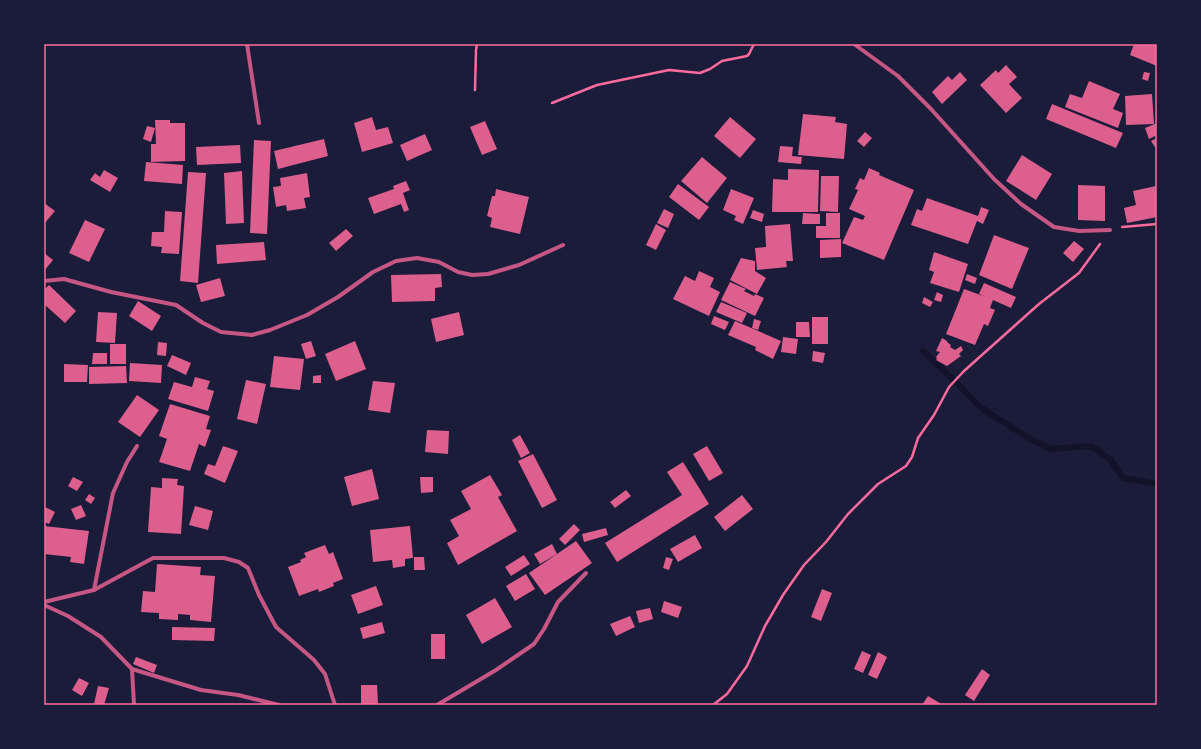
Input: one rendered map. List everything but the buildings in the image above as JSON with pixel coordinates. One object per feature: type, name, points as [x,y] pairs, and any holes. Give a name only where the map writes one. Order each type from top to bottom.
[{"type":"street","points":[[247,44],[259,124]]},
{"type":"street","points":[[854,44],[898,76],[931,108],[998,183],[1021,204],[1054,226],[1079,231],[1110,230]]},
{"type":"street","points":[[44,281],[64,279],[111,292],[176,305],[203,323],[221,332],[252,335],[270,330],[307,315],[338,297],[373,272],[396,261],[417,258],[439,262],[458,272],[472,275],[488,274],[519,265],[563,245]]},
{"type":"street","points":[[94,590],[113,493],[127,462],[137,446]]},
{"type":"street","points":[[44,602],[94,590],[153,558],[224,558],[239,562],[248,568],[259,595],[276,627],[314,660],[325,674],[335,705]]},
{"type":"street","points":[[437,705],[496,670],[534,644],[544,629],[558,602],[586,573]]},
{"type":"street","points":[[44,605],[68,616],[101,637],[132,669],[201,690],[279,705]]},
{"type":"street","points":[[132,669],[134,705]]},
{"type":"path","points":[[475,90],[477,44]]},
{"type":"path","points":[[552,104],[598,85],[616,81],[639,78],[669,70],[700,73],[710,69],[722,61],[747,56],[754,44]]},
{"type":"path","points":[[713,705],[727,694],[747,666],[765,626],[783,595],[804,565],[826,542],[848,514],[878,484],[906,466],[912,457],[918,438],[934,415],[949,387],[964,371],[1039,304],[1079,273],[1110,230],[1119,227],[1157,224]]},
{"type":"waterway","points":[[923,351],[980,407],[1028,438],[1051,449],[1091,446],[1110,459],[1123,478],[1157,484]]}]
